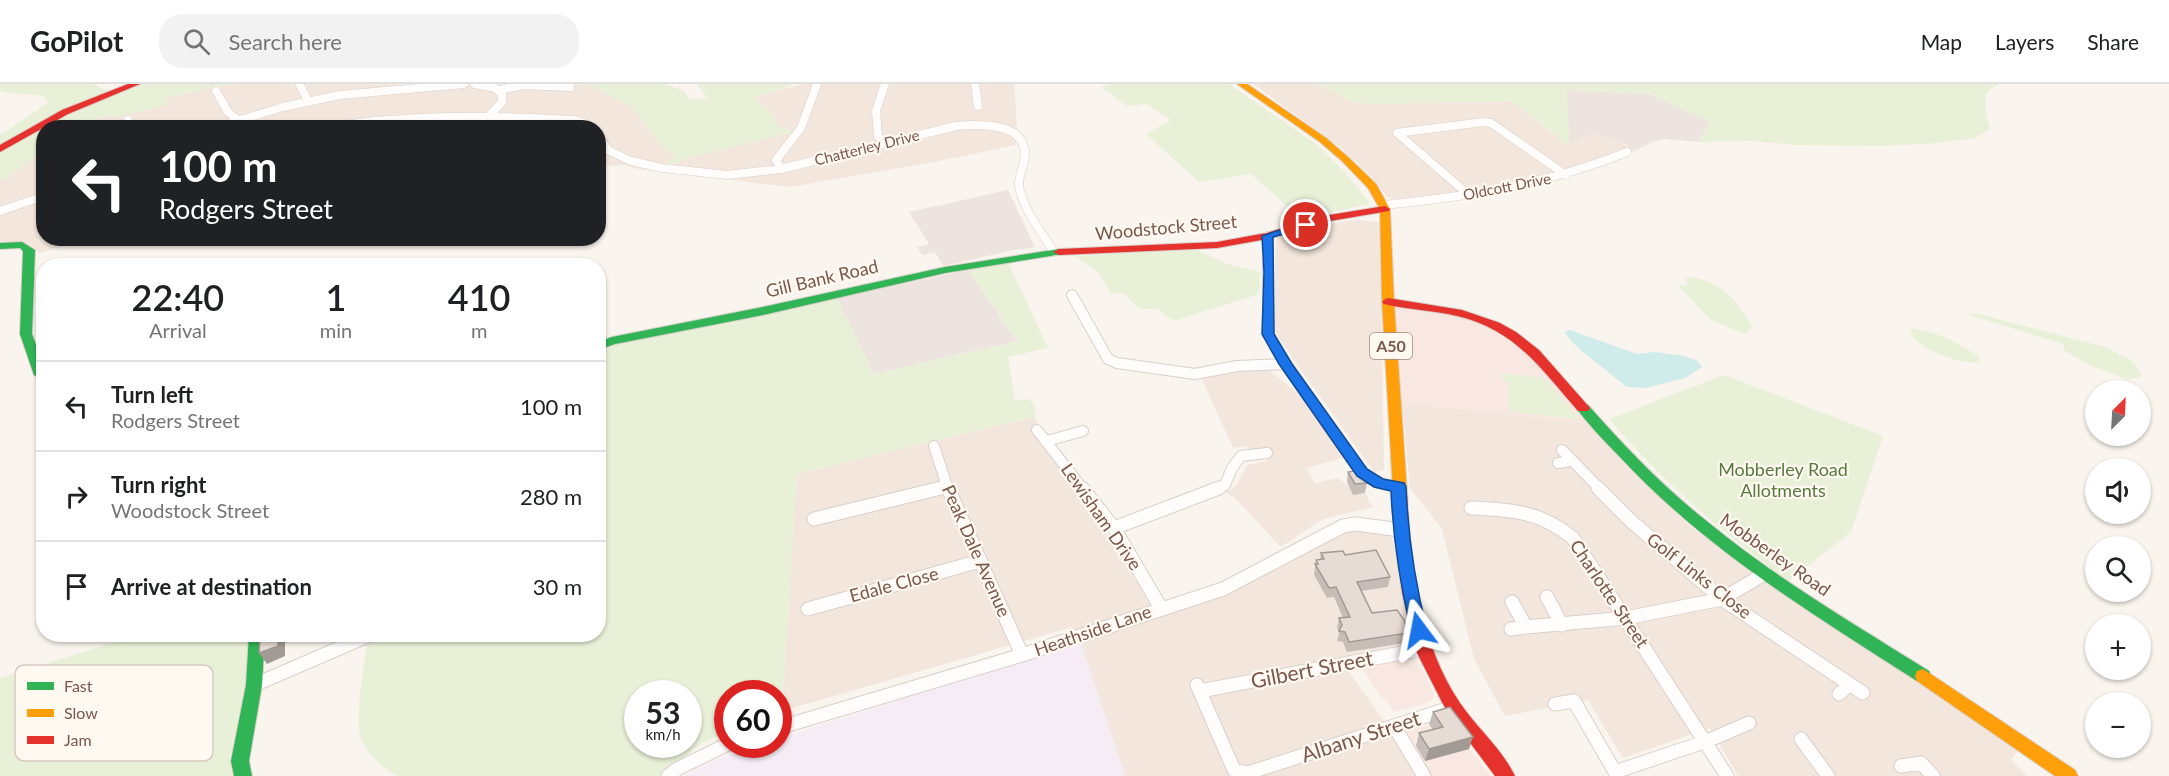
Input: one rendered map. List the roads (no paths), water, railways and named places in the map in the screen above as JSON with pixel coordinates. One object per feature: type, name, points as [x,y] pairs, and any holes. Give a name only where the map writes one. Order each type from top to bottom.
[{"type":"street","points":[[51,120],[65,112],[136,84]]},
{"type":"street","points":[[207,97],[217,93],[228,112],[238,120],[308,101],[376,87],[464,84]]},
{"type":"street","points":[[475,84],[499,90],[524,85],[570,87]]},
{"type":"street","points":[[781,169],[776,160],[778,153],[798,134],[817,84]]},
{"type":"street","points":[[885,84],[876,111],[878,137],[889,144]]},
{"type":"street","points":[[975,84],[978,106]]},
{"type":"street","points":[[1241,84],[1323,140],[1363,176],[1384,207]]},
{"type":"street","points":[[300,85],[308,101]]},
{"type":"street","points":[[489,116],[502,102],[503,98],[499,90]]},
{"type":"street","points":[[378,120],[489,116],[573,120]]},
{"type":"street","points":[[1469,195],[1397,133],[1487,122],[1566,175]]},
{"type":"street","name":"Chatterley Drive","points":[[606,147],[608,150],[642,164],[727,176],[781,169],[964,125],[993,125],[1009,131],[1020,141],[1025,152],[1019,175],[1019,189],[1054,252]]},
{"type":"street","points":[[0,149],[36,129]]},
{"type":"street","name":"Oldcott Drive","points":[[1384,207],[1469,195],[1566,175],[1627,152]]},
{"type":"street","points":[[0,211],[36,199]]},
{"type":"street","name":"Woodstock Street","points":[[1054,252],[1217,245],[1267,236],[1329,218],[1384,207]]},
{"type":"street","name":"A50","points":[[1384,207],[1398,444],[1398,487],[1401,530],[1410,592],[1423,649],[1453,707],[1506,776]]},
{"type":"street","points":[[1267,236],[1268,334],[1286,364],[1362,473],[1379,483],[1398,487]]},
{"type":"street","points":[[0,246],[22,245],[29,250],[26,334],[36,366]]},
{"type":"street","name":"Gill Bank Road","points":[[606,343],[945,270],[1054,252]]},
{"type":"street","points":[[1072,295],[1108,359],[1117,363],[1195,374],[1238,366],[1286,364]]},
{"type":"street","name":"Mobberley Road","points":[[1388,302],[1457,311],[1510,331],[1528,347],[1651,482],[1698,523],[1766,573],[1945,689],[2069,776]]},
{"type":"street","name":"Lewisham Drive","points":[[1037,430],[1114,528],[1161,608]]},
{"type":"street","points":[[1047,441],[1083,431]]},
{"type":"street","name":"Peak Dale Avenue","points":[[934,446],[947,486],[1022,655]]},
{"type":"street","name":"Golf Links Close","points":[[1562,450],[1632,522],[1722,599],[1845,689],[1863,693]]},
{"type":"street","points":[[1114,528],[1225,485],[1239,453],[1267,453]]},
{"type":"street","points":[[1558,463],[1572,461]]},
{"type":"street","points":[[814,519],[947,486]]},
{"type":"street","name":"Charlotte Street","points":[[1471,508],[1521,510],[1541,515],[1559,525],[1573,538],[1707,741],[1727,776]]},
{"type":"street","name":"Heathside Lane","points":[[792,724],[1022,655],[1223,589],[1343,526],[1356,524],[1401,530]]},
{"type":"street","name":"Edale Close","points":[[808,609],[980,561]]},
{"type":"street","points":[[1511,628],[1626,618],[1722,599],[1766,573]]},
{"type":"street","points":[[1547,597],[1562,625]]},
{"type":"street","points":[[1512,602],[1526,627]]},
{"type":"street","points":[[243,776],[240,761],[254,685],[257,642]]},
{"type":"street","points":[[254,685],[353,642]]},
{"type":"street","name":"Gilbert Street","points":[[1234,770],[1198,688],[1423,649]]},
{"type":"street","points":[[1555,704],[1574,701],[1615,772],[1707,741],[1749,723]]},
{"type":"street","name":"Albany Street","points":[[1234,770],[1248,773],[1453,707]]},
{"type":"street","points":[[1394,726],[1424,776]]},
{"type":"street","points":[[1801,739],[1828,776]]},
{"type":"street","points":[[668,776],[677,769],[714,751]]},
{"type":"street","points":[[1901,766],[1921,763],[1933,776]]},
{"type":"water","points":[[1570,330],[1637,354],[1655,352],[1684,356],[1696,360],[1702,367],[1685,378],[1646,388],[1627,387],[1579,349],[1564,332]]},
{"type":"park label","name":"Mobberley Road Allotments","points":[[1783,480]]}]
